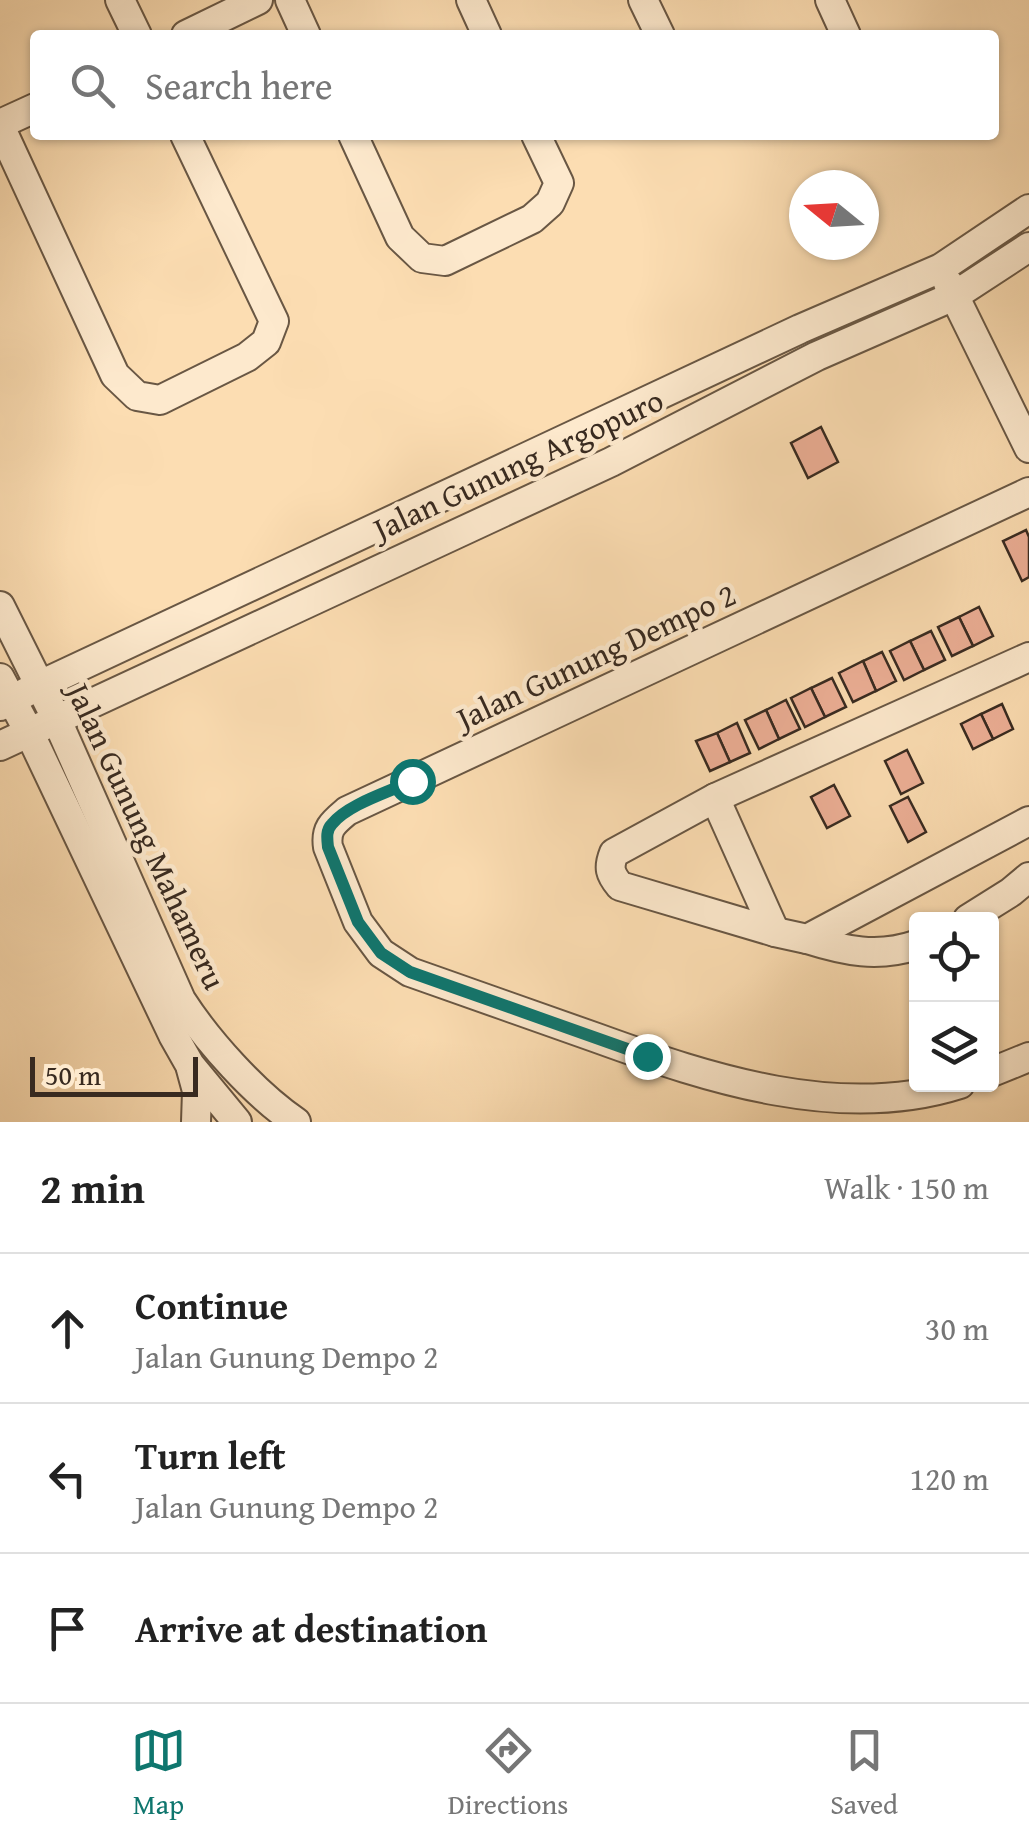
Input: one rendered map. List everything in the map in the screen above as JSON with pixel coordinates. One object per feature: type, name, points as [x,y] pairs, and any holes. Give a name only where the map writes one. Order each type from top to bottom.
[{"type":"street","points":[[120,0],[134,30]]},
{"type":"street","points":[[196,30],[258,0]]},
{"type":"street","points":[[290,0],[304,30]]},
{"type":"street","points":[[470,0],[485,30]]},
{"type":"street","points":[[643,0],[658,30]]},
{"type":"street","points":[[830,0],[844,30]]},
{"type":"street","points":[[30,110],[0,125],[115,375],[137,396],[160,400],[247,358],[266,342],[274,321],[187,140]]},
{"type":"street","points":[[354,140],[400,237],[422,258],[445,261],[532,219],[550,203],[559,183],[538,140]]},
{"type":"street","name":"Jalan Gunung Argopuro","points":[[4,695],[38,686],[800,328],[941,268],[1029,209]]},
{"type":"street","name":"Jalan Gunung Argopuro","points":[[0,746],[611,462],[817,356],[954,296],[1029,247]]},
{"type":"street","points":[[941,268],[1029,448]]},
{"type":"street","name":"Jalan Gunung Dempo 2","points":[[934,1092],[859,1104],[792,1098],[680,1068],[410,972],[381,953],[358,922],[326,837],[330,826],[347,811],[1029,492]]},
{"type":"street","name":"Jalan Gunung Mahameru","points":[[0,606],[56,718],[181,1000],[244,1076],[296,1122]]},
{"type":"street","points":[[909,947],[875,954],[843,951],[775,932],[620,886],[611,874],[610,863],[614,853],[715,798],[1029,657]]},
{"type":"street","name":"Jalan Gunung Mahameru","points":[[4,695],[29,732],[173,1035],[190,1065],[238,1122]]},
{"type":"street","points":[[715,798],[775,932]]},
{"type":"street","points":[[807,939],[1029,822]]},
{"type":"street","points":[[980,912],[1029,877]]},
{"type":"street","points":[[999,1069],[1029,1057]]},
{"type":"street","points":[[190,1065],[197,1090],[196,1122]]},
{"type":"building","points":[[821,427],[838,462],[808,478],[791,443]]},
{"type":"building","points":[[1026,530],[1029,577],[1022,581],[1003,541]]},
{"type":"building","points":[[979,607],[993,636],[973,646],[959,617]]},
{"type":"building","points":[[959,617],[973,646],[952,656],[938,627]]},
{"type":"building","points":[[931,631],[945,660],[924,670],[910,641]]},
{"type":"building","points":[[910,641],[924,670],[904,680],[890,651]]},
{"type":"building","points":[[882,652],[896,681],[876,691],[863,661]]},
{"type":"building","points":[[863,661],[876,691],[853,702],[839,673]]},
{"type":"building","points":[[832,678],[846,707],[825,717],[811,688]]},
{"type":"building","points":[[811,688],[825,717],[805,727],[791,698]]},
{"type":"building","points":[[786,700],[800,729],[779,739],[766,710]]},
{"type":"building","points":[[1002,704],[1013,729],[993,739],[981,714]]},
{"type":"building","points":[[766,710],[779,739],[759,749],[745,720]]},
{"type":"building","points":[[981,714],[993,739],[973,749],[961,724]]},
{"type":"building","points":[[737,723],[750,753],[730,762],[717,733]]},
{"type":"building","points":[[717,733],[730,762],[710,771],[696,741]]},
{"type":"building","points":[[907,750],[923,783],[901,794],[885,761]]},
{"type":"building","points":[[834,785],[850,816],[827,828],[811,797]]},
{"type":"building","points":[[908,797],[926,832],[908,842],[890,806]]},
{"type":"route","points":[[412,781],[347,811],[330,826],[326,837],[358,922],[381,953],[410,972],[647,1056]]}]
